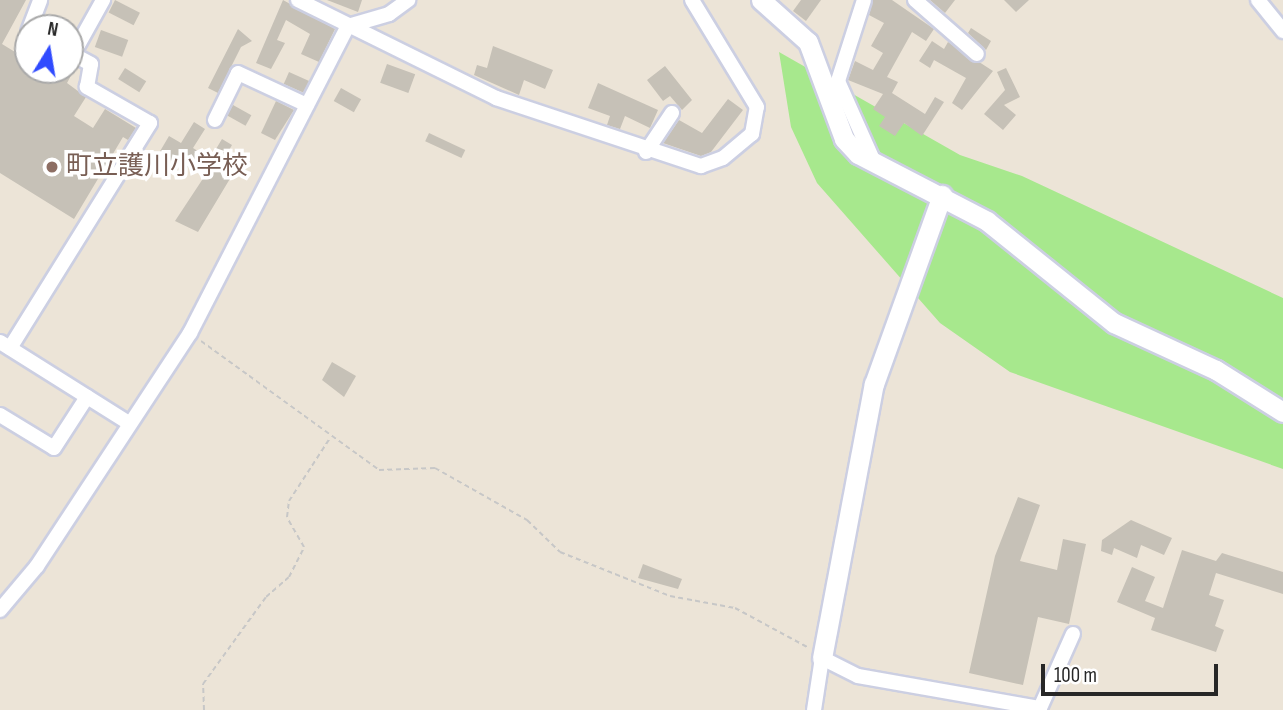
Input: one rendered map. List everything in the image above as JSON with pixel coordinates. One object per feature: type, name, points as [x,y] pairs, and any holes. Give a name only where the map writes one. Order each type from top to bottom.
[{"type":"street","points":[[84,32],[103,0]]},
{"type":"street","points":[[298,0],[496,98],[646,152],[701,166],[723,158],[752,134],[757,107],[692,0]]},
{"type":"street","points":[[0,610],[37,566],[127,422],[190,334],[348,26],[389,14],[408,0]]},
{"type":"street","points":[[761,0],[808,42],[844,139],[874,162],[988,221],[1114,323],[1216,370],[1283,412]]},
{"type":"street","points":[[864,0],[838,81],[874,162]]},
{"type":"street","points":[[915,0],[977,54]]},
{"type":"street","points":[[1258,0],[1283,31]]},
{"type":"street","points":[[84,60],[91,64],[87,87],[150,123],[4,348],[127,422]]},
{"type":"street","points":[[215,120],[238,73],[307,105]]},
{"type":"street","points":[[646,152],[672,113]]},
{"type":"street","points":[[814,710],[874,384],[942,195]]},
{"type":"street","points":[[0,415],[54,448],[87,397]]},
{"type":"street","points":[[822,658],[858,676],[1040,708],[1073,634]]},
{"type":"path","points":[[190,334],[330,438],[379,470],[435,468],[527,520],[560,552],[670,596],[735,608],[822,658]]},
{"type":"path","points":[[204,710],[203,684],[266,597],[289,578],[304,547],[287,517],[289,501],[330,438]]},
{"type":"green space","points":[[779,52],[960,155],[1022,176],[1283,298],[1283,469],[1010,372],[940,323],[817,183],[791,127]]},
{"type":"building","points":[[0,0],[26,0],[18,14],[14,14],[14,22],[2,44],[14,51],[14,84],[68,84],[86,97],[74,116],[93,128],[105,109],[136,128],[128,140],[123,137],[74,219],[0,173]]},
{"type":"building","points":[[115,0],[140,13],[134,25],[109,12]]},
{"type":"building","points":[[283,0],[335,29],[319,62],[301,54],[310,34],[286,20],[277,40],[285,43],[271,69],[256,63]]},
{"type":"building","points":[[327,0],[362,0],[358,12]]},
{"type":"building","points":[[801,0],[821,0],[806,21],[793,11]]},
{"type":"building","points":[[873,0],[892,0],[934,29],[926,41],[912,32],[887,77],[898,82],[892,93],[925,114],[935,97],[944,102],[922,136],[904,123],[895,136],[879,126],[885,117],[873,109],[883,94],[848,80],[855,61],[873,70],[883,53],[871,46],[884,23],[869,15]]},
{"type":"building","points":[[930,0],[955,0],[945,13]]},
{"type":"building","points":[[1004,0],[1029,0],[1016,12]]},
{"type":"building","points":[[971,28],[991,41],[986,50],[968,33]]},
{"type":"building","points":[[238,29],[252,41],[241,47],[218,93],[208,88]]},
{"type":"building","points":[[101,30],[128,40],[122,57],[95,47]]},
{"type":"building","points":[[932,41],[944,49],[948,42],[993,71],[962,110],[952,103],[966,78],[934,60],[930,68],[919,61]]},
{"type":"building","points":[[493,46],[553,70],[545,89],[524,80],[519,95],[474,75],[477,65],[487,68]]},
{"type":"building","points":[[387,64],[415,74],[408,93],[380,83]]},
{"type":"building","points":[[665,66],[692,100],[682,110],[670,96],[663,101],[647,80]]},
{"type":"building","points":[[125,68],[146,81],[139,92],[118,79]]},
{"type":"building","points":[[1006,68],[1020,97],[1004,105],[1016,115],[1003,130],[984,114],[1005,90],[997,72]]},
{"type":"building","points":[[289,72],[309,81],[304,93],[284,84]]},
{"type":"building","points":[[598,83],[658,110],[650,128],[625,116],[620,129],[607,125],[610,116],[588,108]]},
{"type":"building","points":[[341,88],[361,99],[354,112],[334,101]]},
{"type":"building","points":[[728,99],[743,110],[711,152],[701,156],[663,143],[679,120],[702,133]]},
{"type":"building","points":[[276,101],[294,110],[275,140],[261,133]]},
{"type":"building","points":[[233,105],[251,115],[246,126],[227,115]]},
{"type":"building","points":[[194,122],[205,129],[193,148],[210,159],[222,139],[232,145],[221,164],[234,172],[198,232],[175,221],[208,171],[192,160],[186,170],[159,153],[169,136],[181,143]]},
{"type":"building","points":[[429,133],[465,150],[461,158],[425,141]]},
{"type":"building","points":[[332,362],[356,376],[344,397],[322,380]]},
{"type":"building","points":[[1018,497],[1040,505],[1020,561],[1057,570],[1063,539],[1086,544],[1069,624],[1038,617],[1023,685],[969,673],[995,556]]},
{"type":"building","points":[[1131,520],[1172,538],[1164,555],[1141,545],[1137,558],[1114,548],[1112,555],[1101,551],[1102,540]]},
{"type":"building","points":[[1182,550],[1216,561],[1222,553],[1283,572],[1283,594],[1216,573],[1209,595],[1224,600],[1215,626],[1224,630],[1216,652],[1151,630],[1155,618],[1117,602],[1132,567],[1155,577],[1145,601],[1163,608]]},
{"type":"building","points":[[643,564],[682,579],[678,589],[638,578]]},
{"type":"place","name":"町立護川小学校","points":[[52,167]]}]
